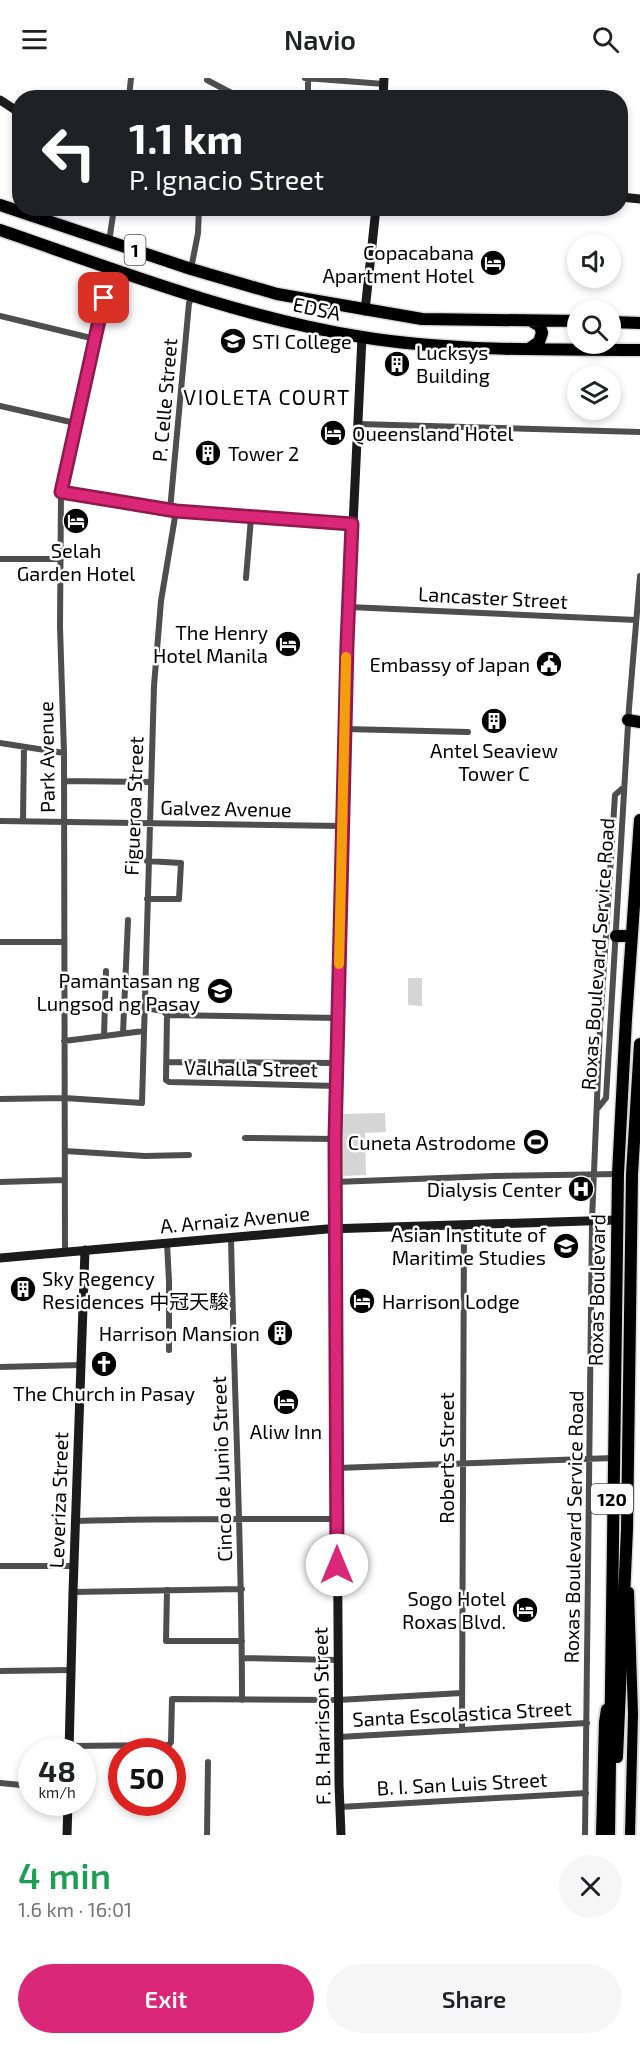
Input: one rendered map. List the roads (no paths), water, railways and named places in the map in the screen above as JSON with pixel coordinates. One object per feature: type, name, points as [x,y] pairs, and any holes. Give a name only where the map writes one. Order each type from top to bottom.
[{"type":"highway","name":"EDSA","points":[[32,216],[222,279],[277,294],[365,311],[422,319],[567,321]]},
{"type":"highway","name":"EDSA","points":[[0,230],[196,296],[274,319],[362,337],[421,345],[640,350]]},
{"type":"highway","points":[[196,296],[200,279],[208,277],[222,279]]},
{"type":"highway","points":[[530,321],[540,326],[542,333],[539,342],[530,349]]},
{"type":"highway","points":[[621,322],[640,323]]},
{"type":"highway","name":"Roxas Boulevard","points":[[616,1835],[609,1690],[618,1174],[640,820]]},
{"type":"highway","points":[[616,936],[632,936]]},
{"type":"highway","name":"Roxas Boulevard","points":[[609,1835],[627,1529],[632,1174],[638,1112],[640,1044]]},
{"type":"main road","points":[[365,311],[375,216]]},
{"type":"main road","name":"F. B. Harrison Street","points":[[341,1835],[338,1700],[335,1139],[349,607],[362,337]]},
{"type":"main road","name":"A. Arnaiz Avenue","points":[[0,1258],[336,1229],[617,1220]]},
{"type":"main road","name":"Leveriza Street","points":[[69,1738],[72,1592],[85,1250]]},
{"type":"main road","name":"Roxas Boulevard","points":[[627,1529],[633,1714],[630,1835]]},
{"type":"main road","name":"Roxas Boulevard","points":[[602,1835],[604,1722],[609,1690]]},
{"type":"main road","points":[[67,1835],[68,1816]]},
{"type":"street","points":[[307,79],[384,81]]},
{"type":"street","points":[[207,80],[226,90]]},
{"type":"street","points":[[109,242],[113,216]]},
{"type":"street","points":[[191,269],[199,216]]},
{"type":"street","name":"Park Avenue","points":[[65,1252],[61,492],[104,298],[108,267]]},
{"type":"street","name":"P. Celle Street","points":[[173,511],[189,303],[196,296]]},
{"type":"street","points":[[0,316],[95,339]]},
{"type":"street","points":[[0,406],[75,423]]},
{"type":"street","points":[[357,424],[640,432]]},
{"type":"street","points":[[61,492],[173,511],[352,524]]},
{"type":"street","name":"Figueroa Street","points":[[64,1098],[142,1104],[150,782],[158,634],[173,511]]},
{"type":"street","points":[[246,578],[251,518]]},
{"type":"street","points":[[0,558],[61,559]]},
{"type":"street","name":"Roxas Boulevard Service Road","points":[[585,1835],[593,1174],[598,1108],[606,1098],[624,787],[634,721],[636,621],[640,576]]},
{"type":"street","name":"Lancaster Street","points":[[349,607],[636,621]]},
{"type":"street","points":[[345,729],[468,732]]},
{"type":"street","points":[[0,742],[64,753]]},
{"type":"street","points":[[23,821],[24,747]]},
{"type":"street","points":[[64,781],[150,782]]},
{"type":"street","points":[[598,1108],[600,1027],[615,795],[624,787]]},
{"type":"street","name":"Galvez Avenue","points":[[0,821],[343,826]]},
{"type":"street","points":[[147,861],[181,864],[179,899],[147,900]]},
{"type":"street","points":[[123,1033],[128,920]]},
{"type":"street","points":[[0,942],[64,942]]},
{"type":"street","points":[[104,1036],[106,971]]},
{"type":"street","points":[[145,1008],[164,1011],[167,1016],[167,1062],[337,1063]]},
{"type":"street","points":[[167,1016],[338,1018]]},
{"type":"street","points":[[64,1041],[144,1030]]},
{"type":"street","name":"Valhalla Street","points":[[167,1062],[166,1080],[172,1082],[337,1086]]},
{"type":"street","points":[[0,1099],[64,1098]]},
{"type":"street","points":[[245,1138],[335,1139]]},
{"type":"street","points":[[65,1151],[145,1156],[189,1155]]},
{"type":"street","points":[[335,1182],[618,1174]]},
{"type":"street","points":[[0,1182],[65,1180]]},
{"type":"street","name":"Roberts Street","points":[[462,1730],[464,1224]]},
{"type":"street","name":"Cinco de Junio Street","points":[[231,1237],[242,1589],[242,1700]]},
{"type":"street","points":[[167,1243],[169,1350]]},
{"type":"street","points":[[0,1367],[82,1365]]},
{"type":"street","points":[[337,1468],[613,1458]]},
{"type":"street","points":[[76,1521],[166,1518],[337,1519]]},
{"type":"street","points":[[0,1566],[74,1566]]},
{"type":"street","points":[[72,1592],[242,1589]]},
{"type":"street","points":[[167,1590],[166,1641],[242,1641]]},
{"type":"street","points":[[242,1658],[338,1660]]},
{"type":"street","points":[[0,1671],[71,1670]]},
{"type":"street","points":[[96,1748],[169,1745],[171,1742],[172,1699],[338,1700],[462,1693]]},
{"type":"street","name":"Santa Escolastica Street","points":[[339,1737],[587,1723]]},
{"type":"street","points":[[207,1835],[208,1762]]},
{"type":"street","points":[[0,1783],[18,1785]]},
{"type":"street","name":"B. I. San Luis Street","points":[[340,1807],[586,1793]]},
{"type":"place","name":"Copacabana Apartment Hotel","points":[[493,263]]},
{"type":"place","name":"STI College","points":[[233,341]]},
{"type":"place","name":"Lucksys Building","points":[[397,364]]},
{"type":"place","name":"Queensland Hotel","points":[[333,433]]},
{"type":"place","name":"Tower 2","points":[[208,453]]},
{"type":"place","name":"Selah Garden Hotel","points":[[76,521]]},
{"type":"place","name":"The Henry Hotel Manila","points":[[288,644]]},
{"type":"place","name":"Embassy of Japan","points":[[549,664]]},
{"type":"place","name":"Antel Seaview Tower C","points":[[494,721]]},
{"type":"place","name":"Pamantasan ng Lungsod ng Pasay","points":[[220,991]]},
{"type":"place","name":"Cuneta Astrodome","points":[[536,1142]]},
{"type":"place","name":"Dialysis Center","points":[[581,1189]]},
{"type":"place","name":"Asian Institute of Maritime Studies","points":[[566,1246]]},
{"type":"place","name":"Sky Regency Residences 中冠天駿","points":[[23,1289]]},
{"type":"place","name":"Harrison Lodge","points":[[362,1301]]},
{"type":"place","name":"Harrison Mansion","points":[[280,1333]]},
{"type":"place","name":"The Church in Pasay","points":[[104,1364]]},
{"type":"place","name":"Aliw Inn","points":[[286,1402]]},
{"type":"place","name":"Sogo Hotel Roxas Blvd.","points":[[525,1610]]},
{"type":"district","name":"VIOLETA COURT","points":[[267,396]]}]
